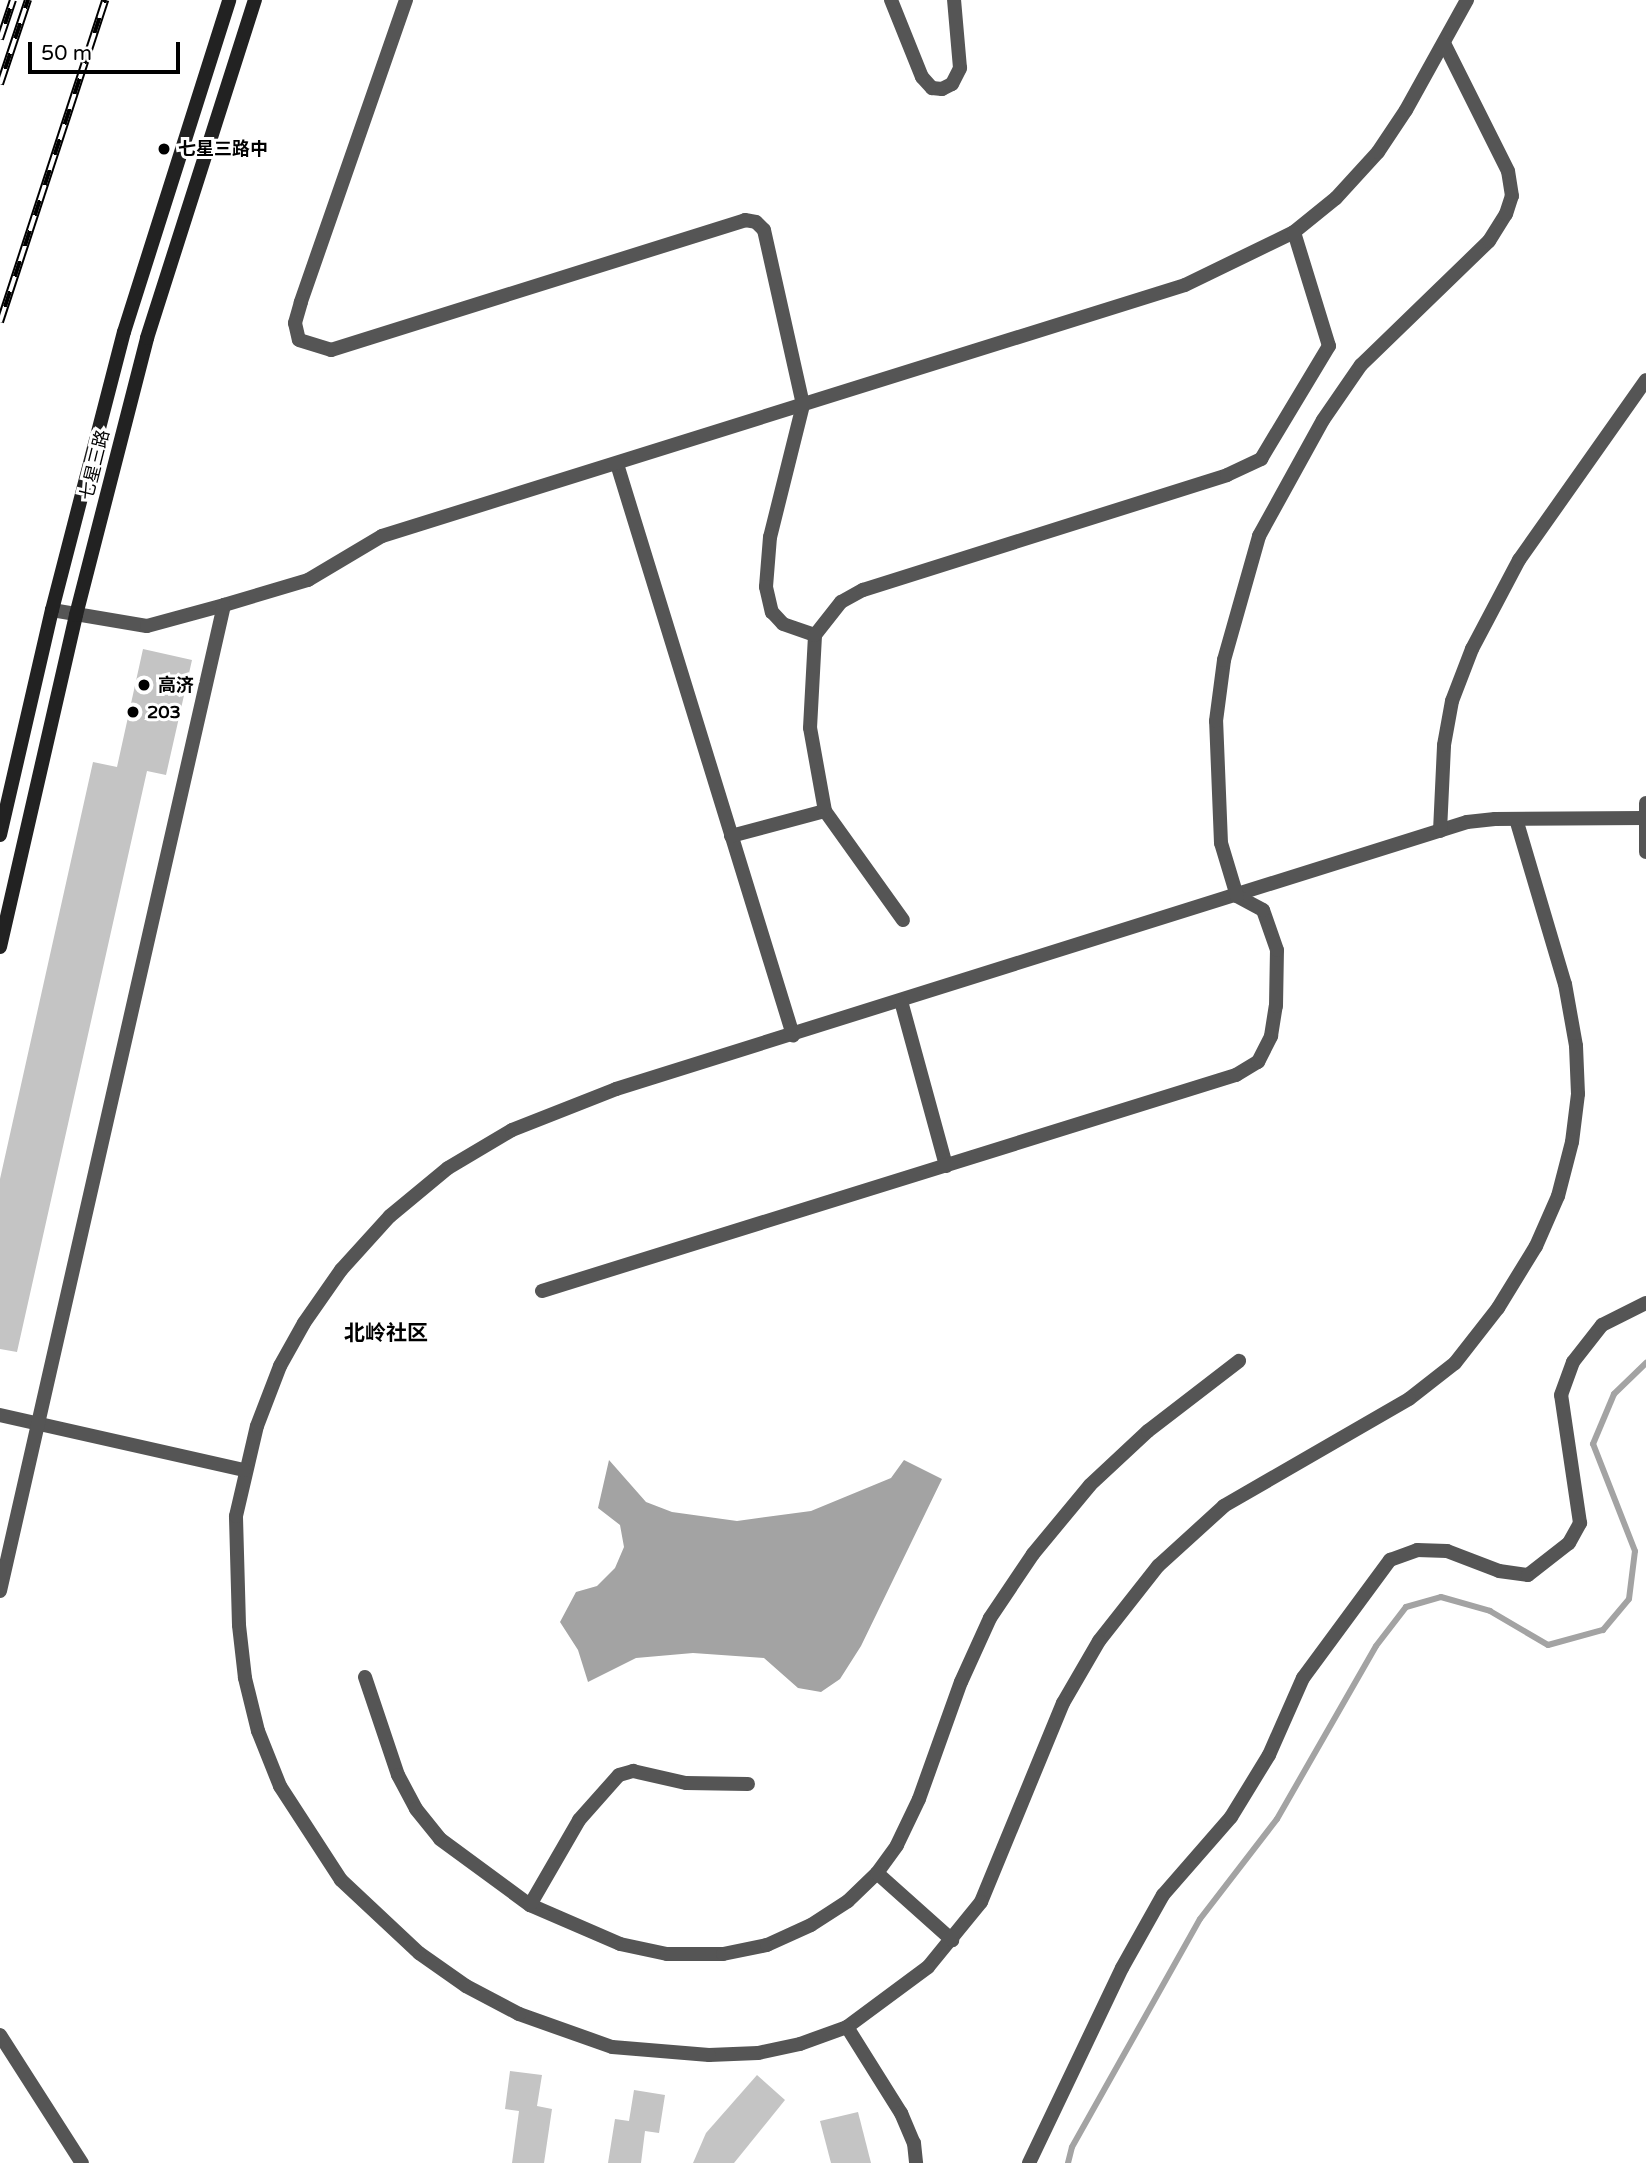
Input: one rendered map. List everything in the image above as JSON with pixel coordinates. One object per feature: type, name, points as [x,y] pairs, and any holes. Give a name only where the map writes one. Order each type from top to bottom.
[{"type":"street","name":"七星三路","points":[[0,835],[52,610],[128,319],[229,0]]},
{"type":"street","name":"七星三路","points":[[0,947],[76,615],[147,338],[254,0]]},
{"type":"street","points":[[405,0],[301,302],[295,323],[299,340],[331,351],[745,220],[764,230],[803,405],[770,537],[766,587],[772,612],[783,624],[815,635]]},
{"type":"street","points":[[891,0],[922,77],[932,88],[942,89],[952,84],[960,68],[954,0]]},
{"type":"street","points":[[52,610],[147,626],[224,605],[308,580],[382,536],[1185,285],[1294,232],[1336,198],[1378,152],[1445,46],[1467,0]]},
{"type":"street","points":[[542,1291],[1236,1074],[1258,1062],[1274,1016],[1277,950],[1264,910],[1237,896],[1221,844],[1216,721],[1224,660],[1259,536],[1286,480],[1361,365],[1489,241],[1511,196],[1508,171],[1445,46]]},
{"type":"street","points":[[903,920],[825,811],[810,728],[815,635],[841,602],[863,590],[1227,475],[1261,459],[1329,345],[1294,232]]},
{"type":"street","points":[[1440,831],[1444,745],[1452,701],[1472,649],[1518,559],[1623,418],[1646,380]]},
{"type":"street","points":[[617,464],[793,1035]]},
{"type":"street","points":[[0,1591],[41,1423],[224,605]]},
{"type":"street","points":[[731,836],[825,811]]},
{"type":"street","points":[[1516,819],[1565,985],[1576,1046],[1578,1094],[1572,1142],[1558,1196],[1536,1246],[1499,1308],[1455,1363],[1409,1399],[1224,1506],[1144,1582],[1099,1641],[1063,1703],[987,1890],[953,1940],[888,2001],[847,2027],[758,2053],[659,2054],[612,2047],[544,2024],[466,1986],[390,1927],[341,1880],[280,1786],[258,1731],[245,1678],[234,1566],[244,1470],[280,1366],[304,1322],[341,1269],[390,1216],[448,1168],[512,1130],[616,1089],[1393,848],[1467,822],[1645,811],[1646,852]]},
{"type":"street","points":[[901,1002],[946,1166]]},
{"type":"street","points":[[1029,2163],[1122,1968],[1163,1895],[1231,1817],[1269,1755],[1303,1678],[1390,1560],[1417,1550],[1447,1551],[1499,1571],[1528,1575],[1569,1543],[1580,1523],[1560,1395],[1573,1362],[1602,1325],[1646,1303]]},
{"type":"street","points":[[365,1677],[398,1775],[416,1810],[440,1839],[530,1905],[620,1944],[667,1954],[723,1954],[767,1945],[811,1925],[848,1901],[877,1873],[897,1845],[919,1799],[961,1682],[990,1618],[1033,1554],[1090,1485],[1148,1431],[1239,1362]]},
{"type":"street","points":[[0,1415],[244,1470]]},
{"type":"street","points":[[530,1905],[579,1820],[619,1775],[633,1771],[685,1783],[748,1784]]},
{"type":"street","points":[[877,1873],[953,1940]]},
{"type":"street","points":[[847,2027],[901,2113],[914,2143],[916,2163]]},
{"type":"street","points":[[0,2035],[82,2163]]},
{"type":"shaded area","points":[[609,1460],[646,1502],[672,1512],[737,1521],[811,1511],[891,1478],[904,1460],[942,1479],[861,1646],[840,1679],[821,1692],[798,1688],[764,1658],[693,1653],[636,1658],[588,1682],[578,1650],[560,1622],[576,1592],[597,1586],[615,1568],[624,1547],[620,1525],[598,1508]]},
{"type":"building","points":[[143,649],[192,660],[166,775],[147,771],[17,1352],[0,1349],[0,1179],[93,762],[117,767]]},
{"type":"building","points":[[510,2071],[542,2075],[537,2106],[552,2109],[544,2163],[512,2163],[519,2111],[505,2109]]},
{"type":"building","points":[[757,2075],[785,2100],[734,2163],[693,2163],[706,2133]]},
{"type":"building","points":[[634,2090],[665,2095],[659,2133],[645,2131],[641,2163],[608,2163],[615,2119],[629,2121]]},
{"type":"building","points":[[858,2112],[871,2163],[831,2163],[820,2121]]},
{"type":"waterway","points":[[1068,2163],[1072,2147],[1200,1919],[1277,1819],[1376,1646],[1406,1607],[1441,1597],[1490,1611],[1548,1645],[1603,1630],[1629,1599],[1635,1551],[1593,1444],[1614,1394],[1646,1363]]},
{"type":"railway","points":[[0,39],[13,0]]},
{"type":"railway","points":[[0,84],[28,0]]},
{"type":"railway","points":[[0,322],[105,0]]},
{"type":"place","name":"七星三路中","points":[[164,149]]},
{"type":"place","name":"高济","points":[[144,685]]},
{"type":"place","name":"203","points":[[133,712]]},
{"type":"district","name":"北岭社区","points":[[386,1334]]}]
